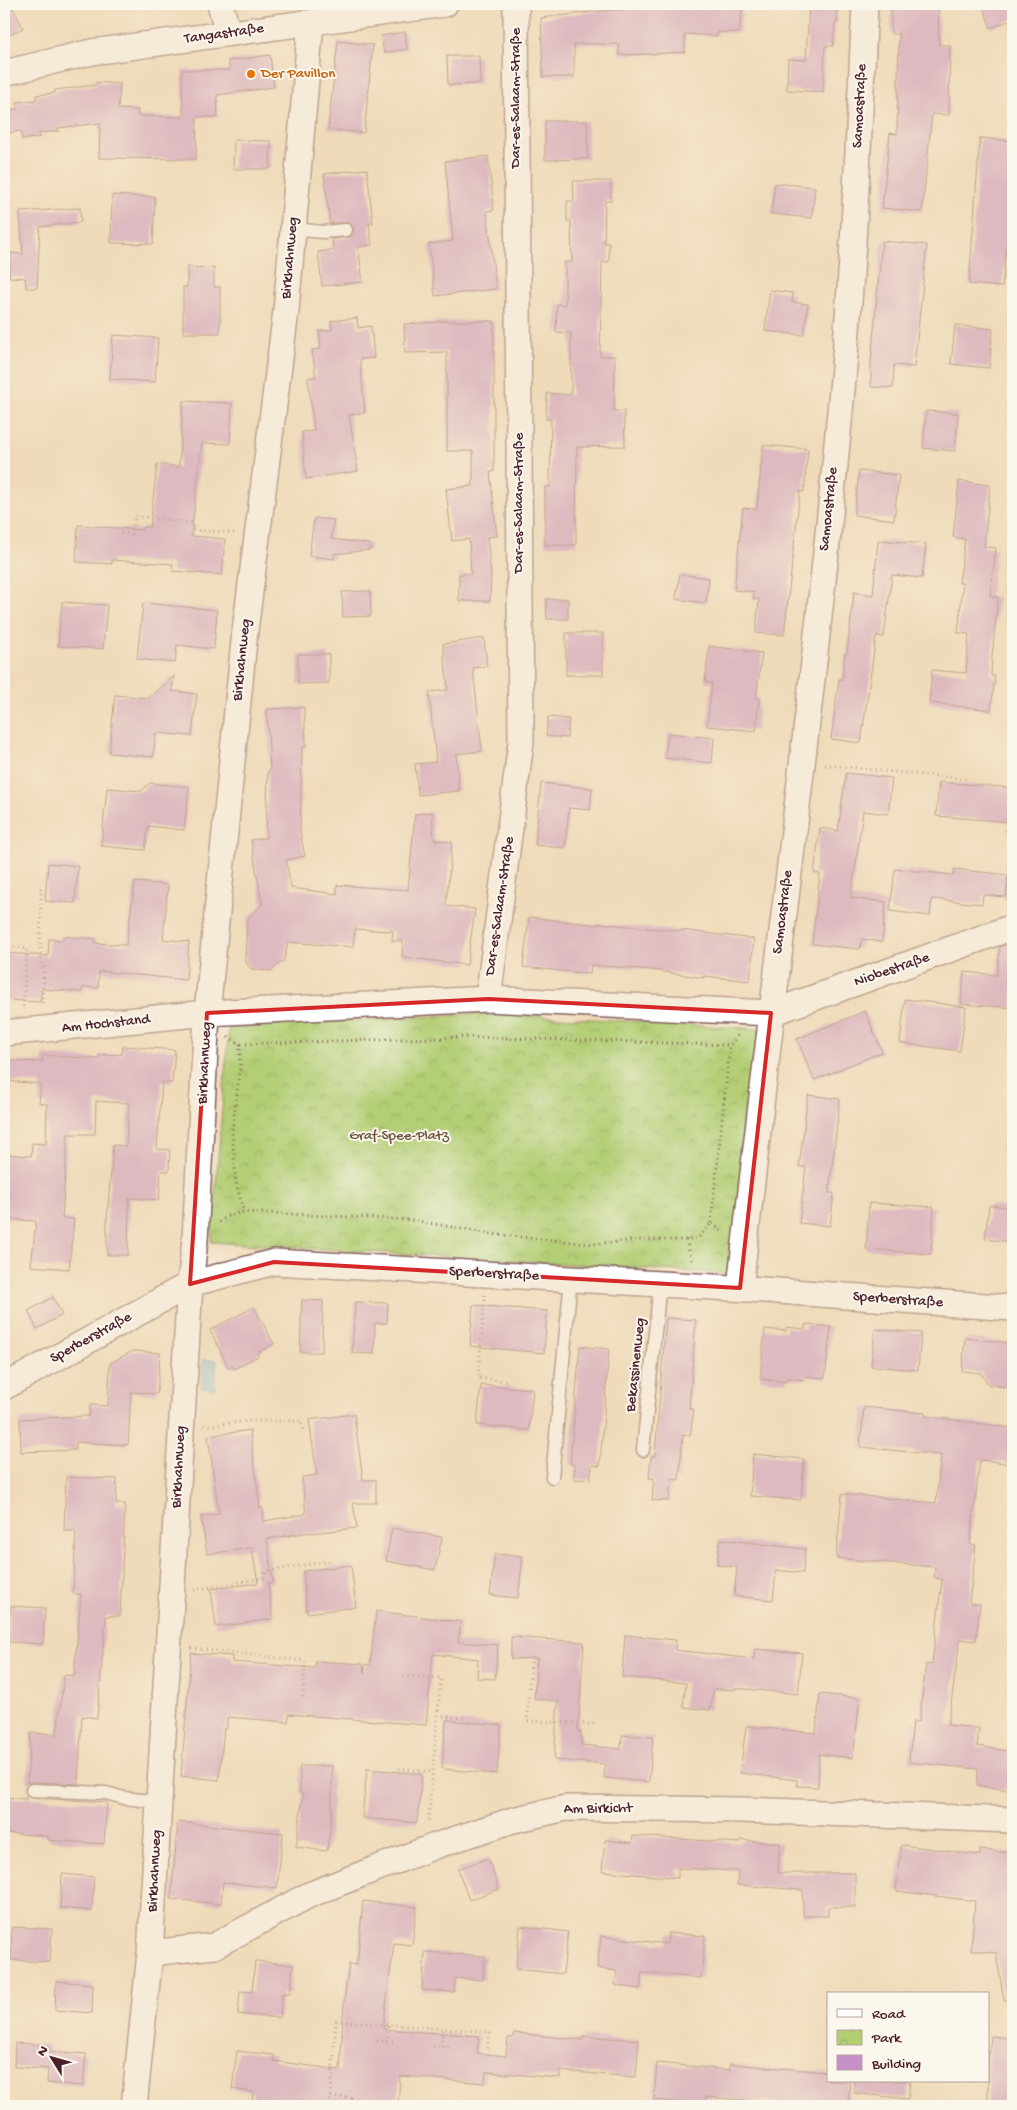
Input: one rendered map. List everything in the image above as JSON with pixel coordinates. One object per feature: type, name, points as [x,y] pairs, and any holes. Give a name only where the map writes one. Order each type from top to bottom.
[{"type":"street","points":[[220,4],[228,33]]},
{"type":"street","name":"Tangastraße","points":[[4,73],[92,52],[445,4]]},
{"type":"street","name":"Dar-es-Salaam-Straße","points":[[488,999],[521,742],[516,4]]},
{"type":"street","name":"Samoastraße","points":[[767,1013],[800,763],[843,379],[857,184],[864,4]]},
{"type":"street","name":"Birkhahnweg","points":[[134,2106],[150,1953],[190,1284],[195,1240],[207,1013],[245,631],[286,310],[311,22]]},
{"type":"street","name":"Niobestraße","points":[[767,1013],[1010,929]]},
{"type":"street","points":[[207,1013],[488,999],[767,1013],[740,1288]]},
{"type":"street","name":"Am Hochstand","points":[[22,1032],[207,1013]]},
{"type":"street","name":"Sperberstraße","points":[[4,1387],[190,1284],[274,1262],[660,1283],[1013,1308]]},
{"type":"street","name":"Am Birkicht","points":[[150,1953],[214,1946],[309,1895],[426,1849],[514,1820],[566,1808],[751,1810],[1013,1820]]},
{"type":"lane","points":[[293,229],[323,232],[346,230]]},
{"type":"lane","points":[[552,1477],[571,1278]]},
{"type":"lane","name":"Bekassinenweg","points":[[643,1450],[660,1283]]},
{"type":"lane","points":[[32,1790],[106,1793],[124,1798],[159,1802]]},
{"type":"path","points":[[121,533],[132,534],[135,516],[193,523],[193,530],[257,535]]},
{"type":"path","points":[[800,763],[966,779]]},
{"type":"path","points":[[1010,929],[1010,844],[1006,830],[1013,778]]},
{"type":"path","points":[[1006,830],[1013,831]]},
{"type":"path","points":[[22,1032],[44,968],[40,961],[41,888]]},
{"type":"path","points":[[4,945],[27,949],[22,1032]]},
{"type":"path","points":[[207,1013],[217,1030],[240,1044],[470,1037],[730,1045]]},
{"type":"path","points":[[195,1240],[211,1226],[228,1216],[244,1212],[413,1220],[490,1234],[592,1244],[639,1240],[686,1240],[699,1237],[711,1223],[730,1045],[745,1027],[767,1013]]},
{"type":"path","points":[[240,1044],[240,1069],[232,1131],[236,1183],[244,1212]]},
{"type":"path","points":[[711,1223],[744,1250]]},
{"type":"path","points":[[487,1274],[478,1378],[507,1381]]},
{"type":"path","points":[[182,1428],[282,1420],[301,1421],[304,1432]]},
{"type":"path","points":[[172,1594],[264,1578],[267,1570],[329,1561]]},
{"type":"path","points":[[168,1645],[305,1661],[304,1701]]},
{"type":"path","points":[[531,1662],[527,1721],[594,1724]]},
{"type":"path","points":[[403,1676],[441,1678],[426,1849]]},
{"type":"path","points":[[438,1716],[466,1718]]},
{"type":"path","points":[[398,1768],[433,1772]]},
{"type":"path","points":[[330,2106],[336,2021],[490,2032],[487,2049]]},
{"type":"path","points":[[387,2042],[388,2024]]},
{"type":"path","points":[[441,2046],[443,2029]]},
{"type":"path","points":[[377,2041],[397,2042]]},
{"type":"path","points":[[433,2046],[452,2047]]},
{"type":"path","points":[[331,2097],[388,2102]]},
{"type":"highlighted area","points":[[488,999],[771,1013],[740,1288],[274,1262],[190,1284],[207,1013]]},
{"type":"green space","name":"Graf-Spee-Platz","points":[[491,1013],[760,1029],[729,1274],[211,1242],[229,1027]]},
{"type":"water","points":[[203,1359],[217,1360],[215,1389],[201,1388]]},
{"type":"building","points":[[4,4],[11,4],[23,28],[4,38]]},
{"type":"building","points":[[694,4],[743,4],[739,33],[718,32],[717,36],[685,34],[685,52],[619,55],[619,44],[574,44],[574,77],[543,77],[541,18],[599,11],[694,6]]},
{"type":"building","points":[[809,4],[837,4],[837,23],[835,24],[833,46],[825,46],[823,92],[787,90],[788,59],[806,60]]},
{"type":"building","points":[[891,4],[938,4],[939,45],[950,45],[949,115],[932,114],[922,212],[882,208],[890,133],[897,134],[899,34],[891,34]]},
{"type":"building","points":[[982,4],[1013,4],[1013,19],[991,28]]},
{"type":"building","points":[[405,32],[407,49],[384,53],[381,36]]},
{"type":"building","points":[[338,41],[373,45],[364,133],[328,129]]},
{"type":"building","points":[[270,55],[274,87],[217,95],[218,117],[197,117],[196,159],[99,158],[100,123],[58,128],[59,131],[39,133],[40,137],[22,140],[21,131],[4,133],[4,110],[18,109],[17,102],[36,100],[36,95],[55,93],[55,90],[96,85],[96,82],[120,84],[118,109],[138,110],[138,116],[183,117],[182,70],[230,70],[228,61]]},
{"type":"building","points":[[447,56],[479,56],[480,84],[448,85]]},
{"type":"building","points":[[545,121],[587,121],[588,159],[545,160]]},
{"type":"building","points":[[980,138],[1013,141],[1013,186],[1002,287],[969,284]]},
{"type":"building","points":[[234,140],[271,141],[270,169],[233,169]]},
{"type":"building","points":[[488,156],[494,210],[487,211],[496,289],[435,296],[429,244],[453,241],[445,161]]},
{"type":"building","points":[[367,169],[373,223],[369,223],[372,245],[358,247],[363,282],[322,286],[318,252],[333,250],[332,239],[350,237],[354,230],[349,222],[330,223],[324,174]]},
{"type":"building","points":[[573,181],[611,181],[611,201],[605,201],[604,243],[609,243],[609,262],[602,262],[600,356],[615,356],[614,411],[624,411],[625,446],[577,447],[576,545],[545,545],[545,487],[550,487],[551,419],[546,419],[547,393],[571,395],[571,333],[556,332],[557,304],[565,305],[565,262],[572,262],[571,221],[567,221],[567,201],[574,201]]},
{"type":"building","points":[[775,183],[815,187],[812,218],[771,214]]},
{"type":"building","points":[[112,195],[155,197],[153,244],[111,243]]},
{"type":"building","points":[[80,208],[81,222],[40,227],[37,288],[26,288],[25,278],[9,277],[11,253],[23,254],[20,212]]},
{"type":"building","points":[[882,241],[927,245],[914,367],[894,365],[893,388],[871,387],[871,363]]},
{"type":"building","points":[[187,267],[214,268],[214,287],[220,287],[220,333],[183,333],[183,287],[187,287]]},
{"type":"building","points":[[770,290],[793,293],[792,302],[808,304],[804,335],[765,331]]},
{"type":"building","points":[[357,318],[358,328],[371,326],[374,358],[360,359],[365,413],[349,415],[358,471],[306,479],[302,432],[314,431],[308,378],[316,377],[312,350],[321,349],[319,331],[332,330],[331,321]]},
{"type":"building","points":[[438,321],[494,321],[494,472],[490,472],[497,536],[487,537],[491,574],[490,601],[459,601],[459,574],[471,574],[469,539],[452,541],[446,489],[473,486],[473,451],[447,451],[447,352],[405,353],[404,324]]},
{"type":"building","points":[[955,325],[993,329],[989,368],[951,364]]},
{"type":"building","points":[[113,335],[158,338],[155,382],[110,379]]},
{"type":"building","points":[[183,401],[232,403],[230,444],[202,443],[191,536],[225,539],[222,575],[172,571],[173,564],[112,560],[112,564],[76,562],[78,525],[142,530],[143,527],[150,527],[157,464],[179,467]]},
{"type":"building","points":[[926,411],[958,413],[955,451],[923,448]]},
{"type":"building","points":[[763,445],[808,449],[804,492],[800,491],[784,635],[756,633],[759,599],[753,599],[754,592],[734,590],[743,508],[757,509]]},
{"type":"building","points":[[859,471],[899,475],[894,520],[854,515]]},
{"type":"building","points":[[959,481],[990,485],[984,547],[996,548],[990,596],[998,597],[992,657],[991,676],[995,676],[991,710],[929,703],[932,670],[966,673],[969,634],[958,633],[963,583],[959,583],[965,539],[953,537]]},
{"type":"building","points":[[314,518],[334,520],[331,539],[370,544],[370,550],[334,554],[334,559],[309,556]]},
{"type":"building","points":[[878,540],[926,544],[922,578],[892,575],[884,637],[876,636],[861,743],[831,739],[839,679],[842,679],[845,654],[847,654],[854,592],[873,595]]},
{"type":"building","points":[[680,574],[709,578],[706,603],[676,599]]},
{"type":"building","points":[[370,591],[371,616],[343,617],[342,592]]},
{"type":"building","points":[[546,599],[568,599],[568,619],[547,619]]},
{"type":"building","points":[[62,602],[107,605],[103,649],[58,646]]},
{"type":"building","points":[[143,603],[217,610],[214,649],[177,645],[175,663],[137,659]]},
{"type":"building","points":[[566,633],[603,633],[603,675],[566,675]]},
{"type":"building","points":[[484,638],[487,666],[473,668],[482,751],[456,754],[459,791],[418,795],[415,764],[436,762],[429,692],[448,690],[443,644]]},
{"type":"building","points":[[709,646],[762,653],[756,698],[759,698],[756,731],[707,726],[712,683],[705,682]]},
{"type":"building","points":[[298,654],[329,654],[329,683],[298,684]]},
{"type":"building","points":[[174,676],[172,691],[197,694],[192,736],[156,733],[153,757],[109,753],[115,695],[149,698]]},
{"type":"building","points":[[304,707],[306,747],[302,748],[300,832],[305,856],[286,860],[291,888],[337,894],[337,885],[408,890],[415,814],[432,812],[434,840],[452,842],[446,906],[475,909],[467,965],[402,957],[403,941],[392,941],[393,931],[355,929],[353,947],[288,942],[284,960],[271,971],[251,969],[247,964],[245,958],[247,920],[262,904],[251,840],[266,838],[268,771],[270,771],[267,709]]},
{"type":"building","points":[[548,717],[569,719],[567,738],[546,736]]},
{"type":"building","points":[[668,733],[714,738],[712,763],[665,758]]},
{"type":"building","points":[[846,773],[892,778],[888,814],[863,811],[851,898],[886,902],[882,942],[862,939],[860,949],[812,944],[820,874],[814,873],[820,828],[838,831]]},
{"type":"building","points":[[939,782],[1013,788],[1013,822],[936,816]]},
{"type":"building","points":[[150,783],[189,787],[184,830],[148,826],[145,850],[101,846],[107,788],[141,791]]},
{"type":"building","points":[[541,783],[592,788],[590,810],[569,808],[565,848],[535,845]]},
{"type":"building","points":[[48,863],[78,866],[75,903],[45,901]]},
{"type":"building","points":[[895,869],[954,875],[954,869],[1008,875],[1006,897],[983,895],[982,904],[932,899],[930,916],[890,911]]},
{"type":"building","points":[[135,882],[168,885],[163,939],[189,942],[186,980],[99,971],[98,988],[83,987],[82,992],[42,989],[40,1002],[4,1000],[4,953],[48,956],[49,939],[63,940],[63,936],[96,939],[95,943],[126,945]]},
{"type":"building","points":[[529,917],[598,925],[598,923],[681,930],[754,939],[750,981],[704,976],[704,978],[652,970],[591,965],[590,974],[523,967]]},
{"type":"building","points":[[1013,942],[1013,1008],[961,1004],[964,972],[997,975],[1000,947]]},
{"type":"building","points":[[905,999],[966,1007],[960,1051],[900,1043]]},
{"type":"building","points":[[865,1011],[882,1052],[814,1080],[797,1039]]},
{"type":"building","points":[[123,1046],[175,1050],[172,1083],[162,1082],[157,1149],[170,1150],[169,1171],[161,1171],[159,1200],[129,1198],[128,1255],[107,1255],[107,1218],[113,1145],[126,1146],[129,1103],[96,1101],[95,1134],[68,1134],[62,1218],[74,1219],[69,1269],[31,1266],[36,1221],[4,1219],[4,1154],[31,1156],[32,1143],[46,1144],[47,1104],[39,1103],[41,1084],[5,1081],[7,1061],[42,1062],[43,1055],[99,1059],[99,1055],[122,1054]]},
{"type":"building","points":[[808,1095],[840,1099],[829,1193],[834,1193],[830,1226],[799,1223],[806,1167],[799,1167]]},
{"type":"building","points":[[869,1203],[934,1207],[931,1254],[866,1249]]},
{"type":"building","points":[[989,1205],[1013,1208],[1013,1242],[985,1239]]},
{"type":"building","points":[[53,1297],[62,1315],[37,1329],[28,1311]]},
{"type":"building","points":[[302,1300],[323,1301],[322,1352],[300,1352]]},
{"type":"building","points":[[355,1302],[388,1303],[387,1323],[375,1323],[374,1354],[352,1353]]},
{"type":"building","points":[[473,1305],[547,1311],[544,1353],[470,1346]]},
{"type":"building","points":[[254,1307],[274,1344],[257,1353],[258,1356],[234,1369],[232,1366],[229,1368],[210,1330]]},
{"type":"building","points":[[666,1318],[696,1320],[689,1409],[694,1409],[690,1436],[683,1435],[679,1480],[671,1479],[669,1501],[652,1500],[654,1478],[649,1478],[651,1456],[655,1456]]},
{"type":"building","points":[[806,1324],[831,1327],[825,1378],[806,1376],[805,1380],[787,1378],[786,1382],[760,1379],[765,1329],[786,1331],[786,1327],[805,1329]]},
{"type":"building","points":[[875,1329],[921,1333],[918,1370],[871,1366]]},
{"type":"building","points":[[965,1338],[1012,1343],[1008,1387],[989,1385],[981,1373],[962,1371]]},
{"type":"building","points":[[580,1346],[609,1349],[600,1466],[592,1465],[590,1480],[574,1479],[575,1465],[570,1464]]},
{"type":"building","points":[[133,1351],[160,1353],[157,1394],[131,1392],[128,1445],[76,1442],[76,1450],[21,1452],[20,1419],[89,1416],[90,1405],[108,1406],[110,1363]]},
{"type":"building","points":[[481,1385],[533,1389],[529,1430],[477,1425]]},
{"type":"building","points":[[864,1407],[925,1413],[925,1416],[1013,1428],[1013,1464],[980,1460],[970,1544],[976,1545],[969,1603],[980,1604],[976,1641],[960,1639],[948,1725],[979,1728],[977,1746],[1013,1752],[1013,1791],[977,1785],[978,1769],[909,1762],[913,1721],[919,1722],[926,1664],[932,1665],[942,1579],[934,1578],[935,1567],[836,1558],[842,1494],[936,1503],[941,1455],[860,1447]]},
{"type":"building","points":[[354,1414],[363,1480],[376,1480],[376,1503],[353,1503],[357,1528],[310,1532],[267,1539],[273,1582],[268,1583],[273,1619],[216,1627],[211,1589],[258,1583],[252,1548],[207,1554],[201,1517],[219,1514],[208,1436],[250,1430],[260,1508],[263,1508],[264,1521],[306,1514],[302,1477],[317,1475],[309,1420]]},
{"type":"building","points":[[753,1454],[804,1459],[801,1500],[750,1496]]},
{"type":"building","points":[[66,1477],[117,1479],[116,1504],[125,1504],[120,1616],[106,1616],[97,1718],[82,1716],[78,1784],[27,1783],[31,1733],[57,1734],[64,1675],[74,1676],[81,1594],[73,1594],[76,1531],[64,1531]]},
{"type":"building","points":[[392,1528],[442,1537],[435,1570],[386,1561]]},
{"type":"building","points":[[720,1539],[805,1549],[803,1573],[776,1570],[773,1600],[734,1596],[737,1567],[717,1565]]},
{"type":"building","points":[[495,1554],[523,1556],[518,1598],[490,1595]]},
{"type":"building","points":[[351,1565],[356,1607],[307,1613],[303,1571]]},
{"type":"building","points":[[10,1606],[45,1608],[43,1644],[8,1642]]},
{"type":"building","points":[[376,1611],[461,1622],[458,1642],[498,1645],[495,1679],[477,1678],[478,1659],[433,1654],[426,1725],[289,1714],[288,1722],[227,1717],[227,1728],[224,1728],[219,1780],[181,1776],[191,1653],[232,1656],[232,1662],[315,1668],[316,1661],[363,1664],[364,1673],[366,1664],[370,1665]]},
{"type":"building","points":[[625,1635],[676,1640],[675,1650],[754,1659],[755,1649],[802,1653],[798,1694],[735,1688],[735,1690],[714,1689],[710,1710],[683,1707],[686,1683],[622,1677]]},
{"type":"building","points":[[511,1637],[584,1642],[578,1732],[581,1732],[581,1745],[621,1749],[622,1735],[653,1737],[649,1782],[604,1778],[605,1764],[554,1760],[558,1701],[534,1699],[537,1658],[511,1659]]},
{"type":"building","points":[[820,1694],[860,1698],[853,1758],[819,1754],[818,1787],[797,1786],[797,1780],[740,1773],[746,1726],[816,1733]]},
{"type":"building","points":[[446,1720],[501,1725],[497,1774],[442,1769]]},
{"type":"building","points":[[300,1766],[332,1766],[332,1812],[327,1851],[296,1847],[303,1794],[300,1794]]},
{"type":"building","points":[[367,1769],[422,1774],[417,1823],[362,1818]]},
{"type":"building","points":[[26,1796],[32,1798],[107,1802],[104,1844],[48,1840],[48,1836],[4,1833],[4,1797],[26,1799]]},
{"type":"building","points":[[178,1822],[283,1833],[277,1888],[223,1882],[221,1904],[171,1899]]},
{"type":"building","points":[[633,1836],[740,1843],[740,1840],[780,1843],[778,1873],[855,1873],[855,1907],[828,1907],[828,1916],[803,1916],[803,1890],[737,1885],[738,1871],[678,1868],[678,1878],[602,1871],[605,1840],[632,1843]]},
{"type":"building","points":[[902,1845],[980,1855],[980,1850],[1013,1853],[1013,1999],[1004,2000],[996,1953],[971,1950],[975,1901],[896,1891]]},
{"type":"building","points":[[488,1858],[499,1889],[469,1900],[458,1869]]},
{"type":"building","points":[[62,1874],[94,1877],[92,1911],[60,1908]]},
{"type":"building","points":[[363,1901],[417,1907],[412,1945],[394,1943],[383,2029],[479,2036],[477,2053],[506,2056],[508,2038],[513,2038],[514,2033],[583,2040],[583,2036],[639,2040],[636,2077],[560,2071],[560,2078],[486,2072],[485,2083],[400,2076],[398,2106],[252,2106],[253,2092],[232,2089],[237,2051],[274,2055],[274,2061],[340,2070],[344,2002],[349,1964],[357,1965]]},
{"type":"building","points":[[520,1926],[568,1932],[563,1974],[516,1969]]},
{"type":"building","points":[[12,1927],[52,1929],[50,1962],[11,1960]]},
{"type":"building","points":[[668,1933],[705,1936],[701,1978],[642,1973],[640,1989],[615,1985],[617,1971],[597,1968],[601,1936],[667,1944]]},
{"type":"building","points":[[425,1952],[485,1956],[483,1980],[455,1978],[454,1992],[422,1990]]},
{"type":"building","points":[[255,1961],[293,1965],[290,1994],[282,1993],[280,2018],[238,2014],[240,1991],[252,1992]]},
{"type":"building","points":[[56,1981],[93,1984],[92,2013],[55,2010]]},
{"type":"building","points":[[991,2036],[1013,2038],[1013,2106],[988,2106]]},
{"type":"building","points":[[15,2043],[49,2045],[49,2051],[86,2054],[83,2086],[47,2083],[48,2069],[14,2067]]},
{"type":"building","points":[[657,2063],[730,2070],[730,2064],[827,2072],[827,2082],[850,2082],[848,2106],[814,2106],[706,2097],[705,2105],[654,2100]]},
{"type":"building","points":[[854,2082],[910,2082],[908,2099],[854,2093]]},
{"type":"place","name":"Der Pavillon","points":[[251,74]]}]
